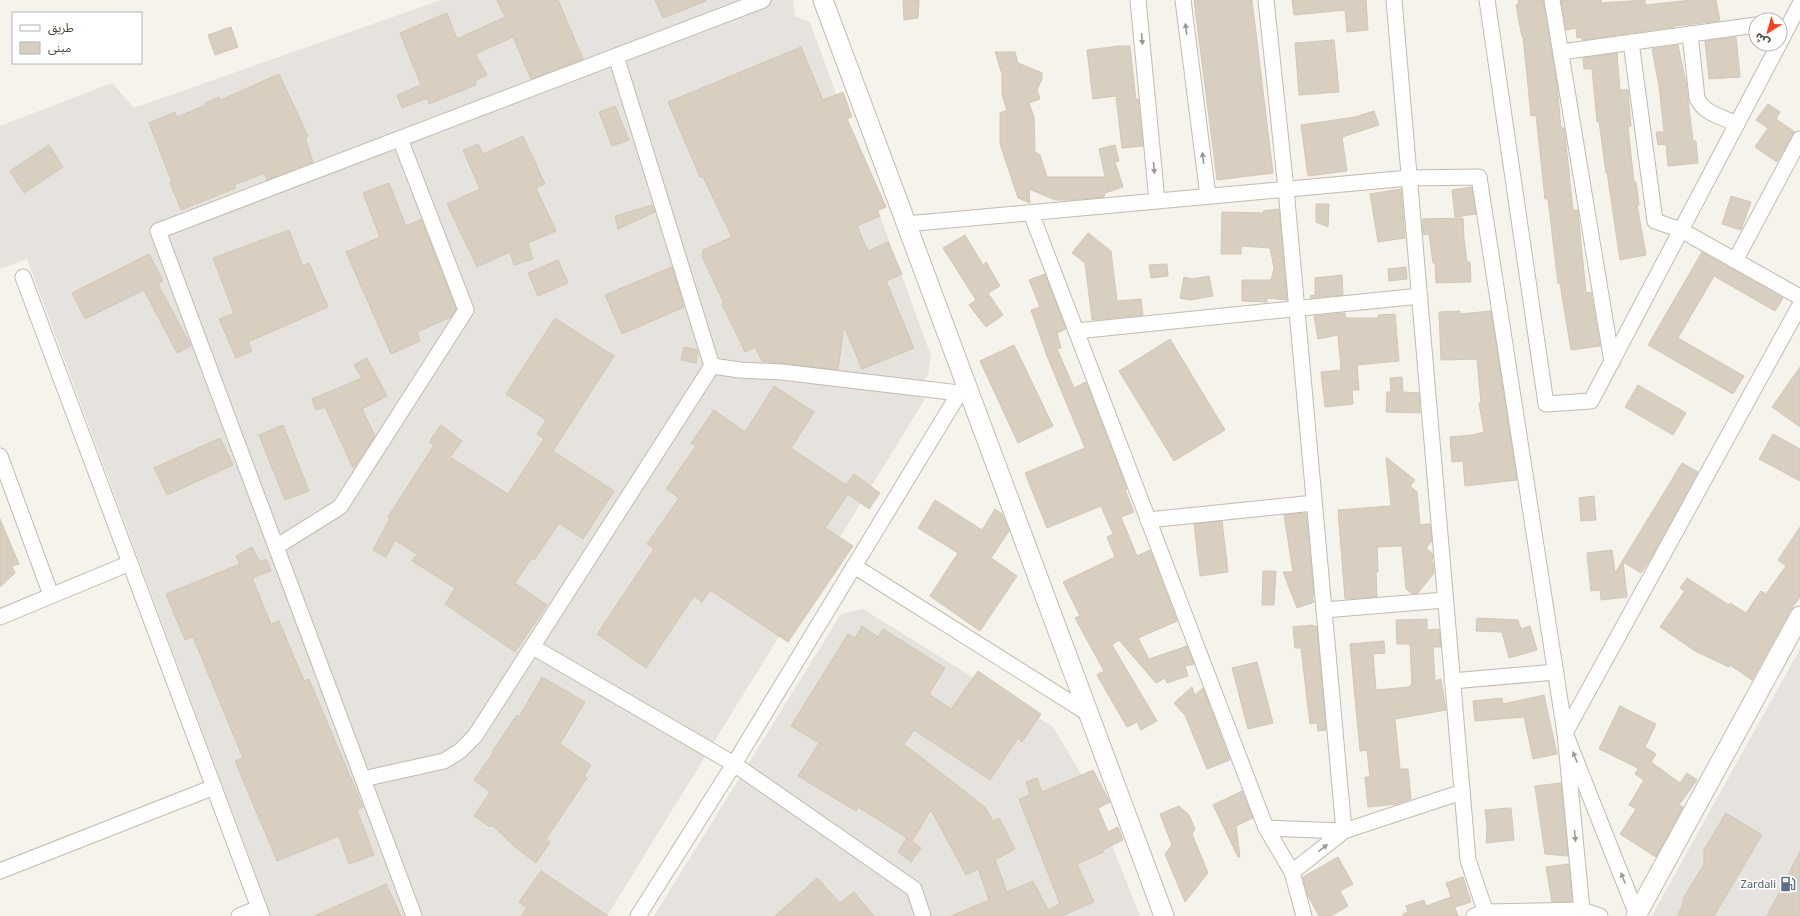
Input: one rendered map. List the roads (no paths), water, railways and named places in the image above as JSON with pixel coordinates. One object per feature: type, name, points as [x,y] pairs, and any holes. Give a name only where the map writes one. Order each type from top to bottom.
[{"type":"street","points":[[414,916],[158,231],[763,0]]},
{"type":"street","points":[[823,0],[906,224],[962,388],[1089,714],[1164,916]]},
{"type":"street","points":[[1138,0],[1157,201]]},
{"type":"street","points":[[1183,0],[1208,196]]},
{"type":"street","points":[[1266,0],[1286,189],[1344,831]]},
{"type":"street","points":[[1394,0],[1468,860],[1482,915],[1583,913],[1600,916]]},
{"type":"street","points":[[1487,0],[1546,404],[1591,400],[1775,52]]},
{"type":"street","points":[[1552,0],[1612,362]]},
{"type":"street","points":[[1788,18],[1800,4]]},
{"type":"street","points":[[1561,52],[1748,25]]},
{"type":"street","points":[[1690,34],[1697,98],[1699,103],[1704,109],[1737,124]]},
{"type":"street","points":[[1631,42],[1655,221],[1681,230],[1800,297]]},
{"type":"street","points":[[363,779],[444,761],[460,751],[474,736],[533,648],[712,366],[616,56]]},
{"type":"street","points":[[276,547],[340,507],[466,310],[400,139]]},
{"type":"street","points":[[1735,261],[1800,139]]},
{"type":"street","points":[[906,224],[1410,178],[1478,176],[1565,733],[1583,913]]},
{"type":"street","points":[[1031,213],[1266,828],[1292,872],[1304,916]]},
{"type":"street","points":[[23,277],[261,912],[239,916]]},
{"type":"street","points":[[1076,331],[1420,296]]},
{"type":"street","points":[[1565,733],[1800,305]]},
{"type":"street","points":[[712,366],[740,370],[782,372],[962,388]]},
{"type":"street","points":[[638,916],[734,764],[962,388]]},
{"type":"street","points":[[0,456],[51,596]]},
{"type":"street","points":[[1148,520],[1314,503]]},
{"type":"street","points":[[0,617],[130,563]]},
{"type":"street","points":[[854,566],[1089,714]]},
{"type":"street","points":[[1324,610],[1446,600]]},
{"type":"street","points":[[1637,915],[1800,616]]},
{"type":"street","points":[[533,648],[734,764],[914,889],[923,916]]},
{"type":"street","points":[[1452,681],[1556,672]]},
{"type":"street","points":[[1565,733],[1637,915]]},
{"type":"street","points":[[0,871],[214,787]]},
{"type":"street","points":[[1292,872],[1344,831],[1462,792]]},
{"type":"street","points":[[1266,828],[1344,831]]},
{"type":"place","name":"Zardali","points":[[1788,884]]}]
